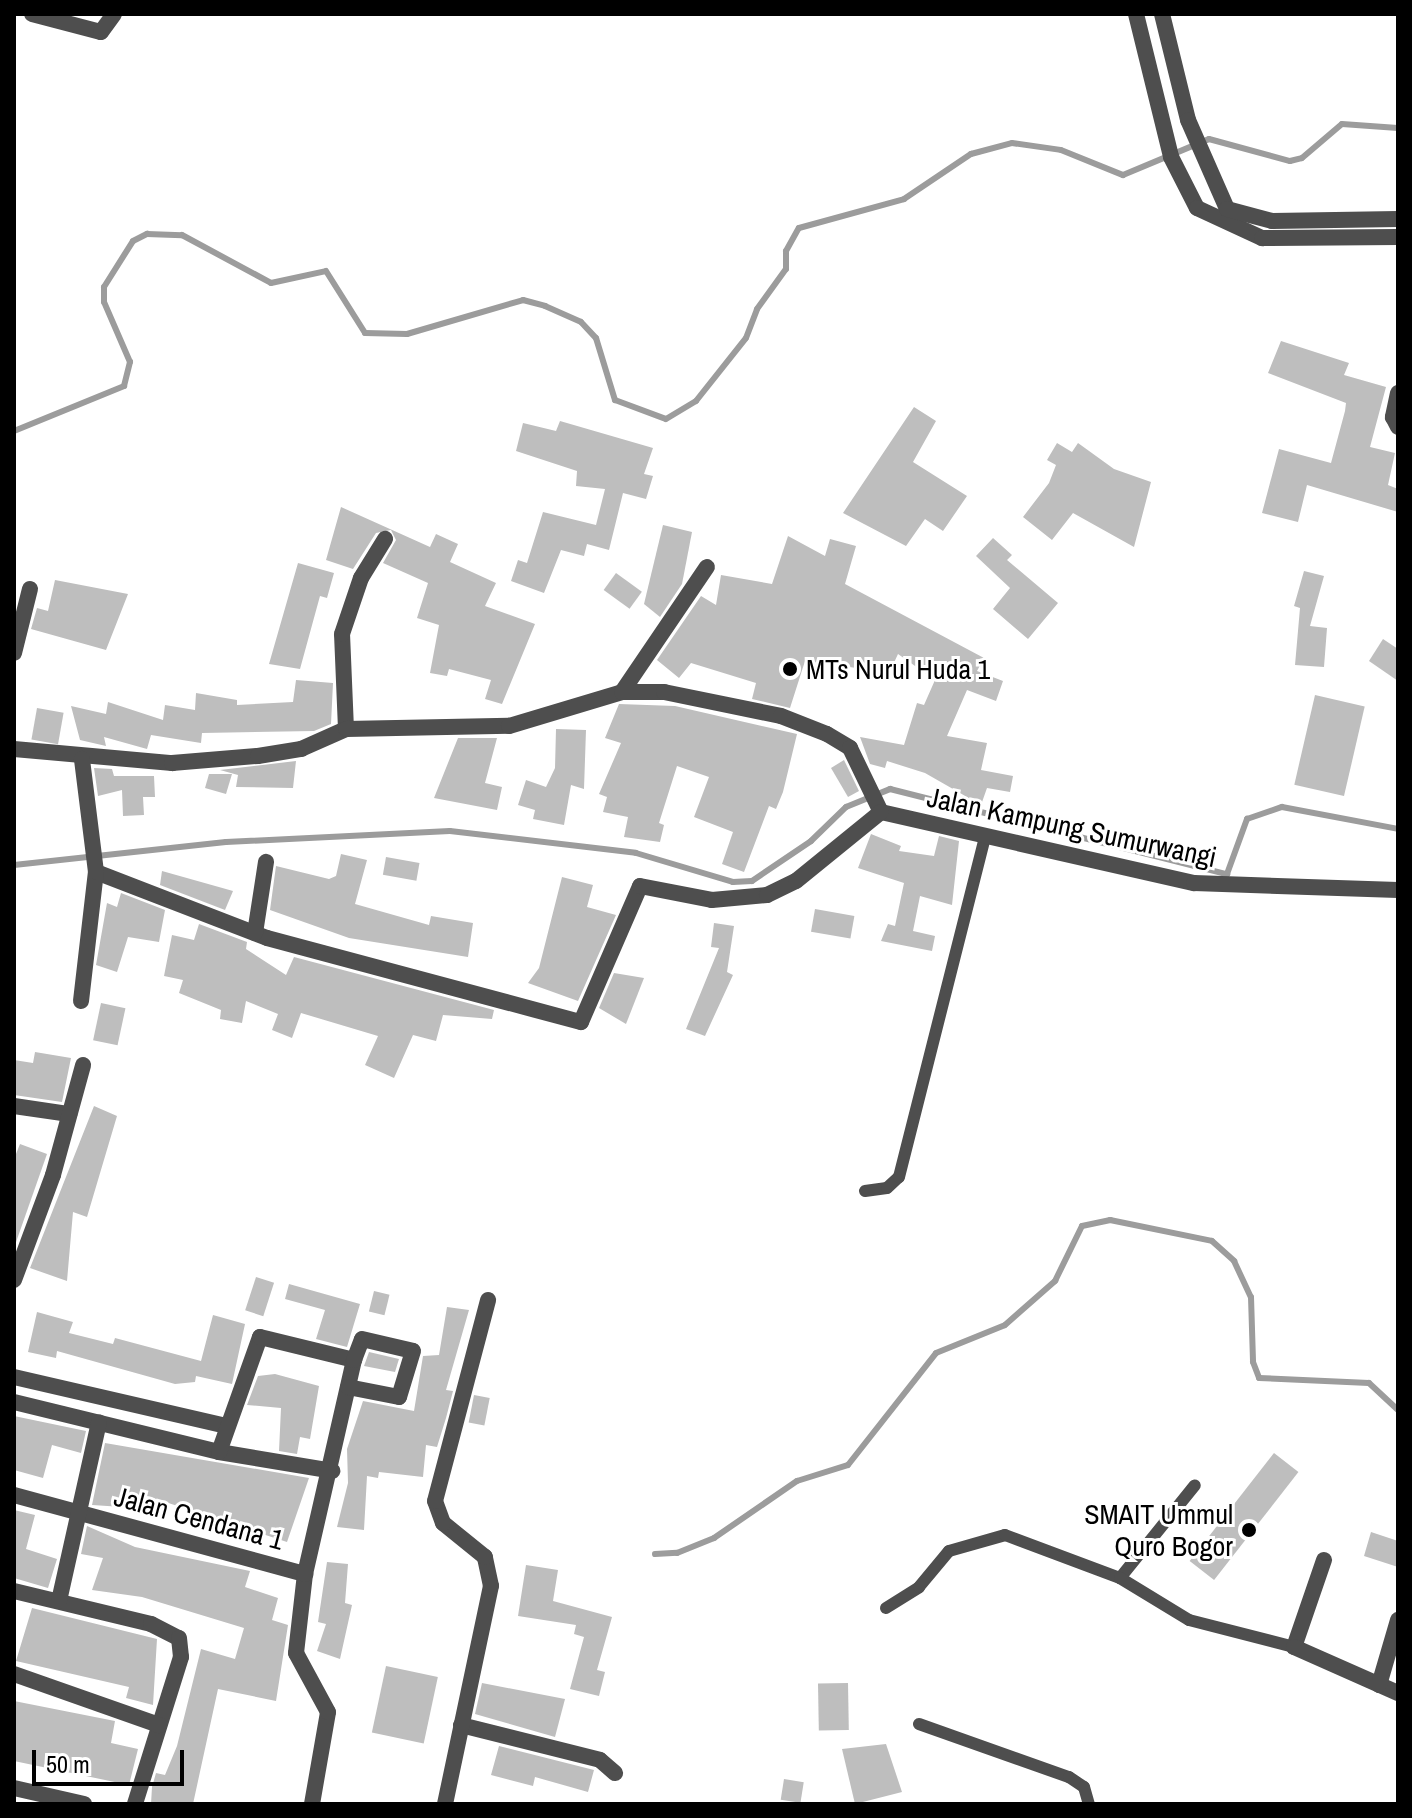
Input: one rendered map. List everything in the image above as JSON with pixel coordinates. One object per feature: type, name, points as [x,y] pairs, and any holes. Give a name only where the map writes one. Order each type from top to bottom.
[{"type":"street","points":[[32,14],[101,32],[114,14]]},
{"type":"street","points":[[1136,14],[1171,157],[1197,208],[1238,232],[1298,241],[1398,237]]},
{"type":"street","points":[[1162,14],[1188,120],[1227,209],[1249,217],[1398,219]]},
{"type":"street","points":[[1171,157],[1201,154]]},
{"type":"street","points":[[1398,393],[1393,417],[1398,427]]},
{"type":"street","points":[[346,729],[342,634],[361,578],[385,539]]},
{"type":"street","points":[[622,692],[707,567]]},
{"type":"street","points":[[14,653],[30,589]]},
{"type":"street","points":[[14,749],[82,759],[172,763],[301,749],[346,729],[509,726],[622,692],[690,696],[807,724],[850,748],[881,806],[796,881],[767,895],[712,900],[640,886],[581,1022],[255,933],[95,862]]},
{"type":"street","points":[[81,1001],[95,862],[82,759]]},
{"type":"street","name":"Jalan Kampung Sumurwangi","points":[[881,806],[985,838],[1194,883],[1398,890]]},
{"type":"street","points":[[255,933],[266,862]]},
{"type":"street","points":[[14,1280],[83,1065]]},
{"type":"street","points":[[14,1106],[69,1114]]},
{"type":"street","points":[[445,1804],[490,1570],[485,1557],[443,1523],[435,1501],[488,1300]]},
{"type":"street","points":[[219,1452],[260,1337],[354,1360]]},
{"type":"street","points":[[312,1804],[328,1712],[296,1653],[305,1574],[332,1471],[348,1387],[354,1360],[366,1337],[414,1354],[399,1397],[348,1387]]},
{"type":"street","points":[[14,1377],[226,1426]]},
{"type":"street","points":[[46,1410],[53,1386]]},
{"type":"street","points":[[14,1402],[219,1452],[332,1471]]},
{"type":"street","points":[[59,1601],[99,1422]]},
{"type":"street","name":"Jalan Cendana 1","points":[[14,1495],[305,1574]]},
{"type":"street","points":[[1324,1560],[1294,1647],[1398,1693]]},
{"type":"street","points":[[14,1591],[59,1601],[179,1638],[181,1657],[135,1804]]},
{"type":"street","points":[[1379,1685],[1398,1620]]},
{"type":"street","points":[[14,1674],[159,1725]]},
{"type":"street","points":[[461,1725],[600,1760],[615,1773]]},
{"type":"street","points":[[14,1788],[84,1804]]},
{"type":"lane","points":[[865,1191],[887,1188],[899,1177],[985,838]]},
{"type":"lane","points":[[1120,1578],[1195,1485]]},
{"type":"lane","points":[[886,1608],[919,1587],[949,1551],[992,1536],[1021,1540],[1120,1578],[1189,1620],[1294,1647]]},
{"type":"lane","points":[[919,1724],[1069,1777],[1084,1787],[1089,1804]]},
{"type":"building","points":[[1281,341],[1349,363],[1344,375],[1386,387],[1370,447],[1395,453],[1388,485],[1398,489],[1398,512],[1307,485],[1298,522],[1262,513],[1279,449],[1331,463],[1346,403],[1268,373]]},
{"type":"building","points":[[914,407],[936,421],[913,462],[967,496],[943,531],[925,519],[906,546],[843,513]]},
{"type":"building","points":[[560,421],[653,448],[644,474],[653,476],[646,499],[623,493],[609,550],[587,544],[584,556],[561,550],[544,593],[511,581],[518,560],[527,563],[543,512],[596,525],[605,489],[576,486],[577,471],[516,451],[523,423],[556,431]]},
{"type":"building","points":[[1057,443],[1072,452],[1078,443],[1114,469],[1151,482],[1134,547],[1073,513],[1052,540],[1023,517],[1049,483],[1056,465],[1047,460]]},
{"type":"building","points":[[341,507],[430,547],[436,534],[458,544],[450,562],[496,583],[485,606],[535,624],[502,704],[485,699],[491,680],[449,669],[447,676],[430,673],[439,625],[417,618],[428,583],[383,563],[396,540],[391,530],[376,533],[353,569],[326,560]]},
{"type":"building","points":[[663,525],[692,532],[682,584],[660,617],[644,604]]},
{"type":"building","points":[[788,536],[825,556],[830,539],[856,546],[845,584],[984,658],[977,671],[1003,681],[996,701],[967,690],[947,736],[987,743],[981,770],[1013,776],[1010,792],[987,788],[981,805],[925,773],[887,761],[885,768],[870,764],[860,737],[904,745],[917,703],[924,705],[935,680],[898,654],[886,680],[864,669],[805,661],[790,708],[752,699],[756,683],[691,663],[679,678],[657,660],[701,596],[716,605],[721,575],[772,584]]},
{"type":"building","points":[[993,538],[1012,555],[1007,560],[1058,603],[1028,639],[993,609],[1010,588],[976,556]]},
{"type":"building","points":[[298,563],[334,573],[327,598],[320,596],[300,669],[269,664]]},
{"type":"building","points":[[1304,571],[1324,576],[1310,626],[1327,628],[1324,667],[1295,665],[1300,608],[1294,606]]},
{"type":"building","points":[[616,573],[642,592],[630,609],[604,590]]},
{"type":"building","points":[[55,580],[128,594],[106,650],[31,629],[37,608],[48,611]]},
{"type":"building","points":[[1383,639],[1398,649],[1398,681],[1369,661]]},
{"type":"building","points":[[296,680],[333,683],[331,724],[314,731],[202,733],[201,743],[151,735],[147,749],[104,737],[106,746],[80,740],[71,706],[106,714],[108,702],[163,720],[165,705],[195,710],[196,693],[237,700],[237,705],[293,702]]},
{"type":"building","points":[[1315,695],[1365,706],[1344,796],[1294,785]]},
{"type":"building","points":[[619,704],[675,706],[797,734],[783,792],[776,809],[769,806],[744,872],[722,864],[733,832],[694,817],[709,777],[677,766],[659,823],[664,825],[660,842],[624,837],[628,817],[603,812],[607,797],[599,794],[621,743],[605,738]]},
{"type":"building","points":[[37,708],[64,713],[58,744],[31,740]]},
{"type":"building","points":[[556,729],[586,730],[584,789],[571,785],[564,825],[533,819],[535,810],[518,805],[526,780],[546,787],[555,768]]},
{"type":"building","points":[[458,738],[497,738],[485,783],[502,787],[497,810],[434,798]]},
{"type":"building","points":[[844,760],[859,791],[848,797],[831,768]]},
{"type":"building","points":[[296,761],[293,788],[236,787],[238,775],[220,770]]},
{"type":"building","points":[[94,768],[112,769],[114,776],[154,776],[155,797],[143,797],[144,815],[123,816],[122,790],[98,796]]},
{"type":"building","points":[[209,774],[232,774],[226,794],[205,788]]},
{"type":"building","points":[[871,834],[901,846],[899,851],[934,856],[939,836],[959,841],[952,905],[920,896],[913,931],[935,936],[932,951],[881,941],[888,924],[895,926],[904,883],[858,868]]},
{"type":"building","points":[[341,854],[367,860],[355,904],[429,925],[431,916],[473,923],[468,957],[349,938],[270,910],[276,866],[329,879],[336,876]]},
{"type":"building","points":[[386,857],[419,863],[416,881],[383,875]]},
{"type":"building","points":[[162,871],[233,891],[225,910],[160,885]]},
{"type":"building","points":[[562,877],[593,885],[587,907],[616,915],[578,1001],[528,983],[539,968]]},
{"type":"building","points":[[121,893],[165,910],[159,942],[128,937],[117,972],[96,965],[107,903],[117,907]]},
{"type":"building","points":[[815,909],[854,916],[850,939],[811,932]]},
{"type":"building","points":[[714,923],[734,926],[727,972],[733,975],[705,1036],[686,1029],[719,948],[711,947]]},
{"type":"building","points":[[199,924],[247,942],[246,949],[286,975],[294,957],[494,1010],[492,1019],[443,1015],[436,1041],[413,1035],[394,1078],[365,1065],[378,1036],[301,1013],[292,1038],[272,1030],[278,1014],[246,1001],[242,1023],[220,1019],[221,1010],[179,993],[183,980],[164,976],[172,935],[194,940]]},
{"type":"building","points":[[614,973],[644,978],[626,1024],[599,1008]]},
{"type":"building","points":[[101,1003],[125,1008],[118,1045],[93,1040]]},
{"type":"building","points":[[35,1052],[71,1058],[62,1102],[14,1095],[14,1060],[33,1063]]},
{"type":"building","points":[[94,1106],[117,1116],[87,1217],[73,1212],[67,1281],[30,1268]]},
{"type":"building","points":[[20,1144],[47,1154],[15,1245],[14,1159]]},
{"type":"building","points":[[256,1277],[274,1283],[263,1316],[245,1310]]},
{"type":"building","points":[[289,1284],[360,1304],[347,1347],[316,1339],[325,1310],[285,1299]]},
{"type":"building","points":[[374,1291],[390,1295],[384,1315],[369,1311]]},
{"type":"building","points":[[447,1307],[469,1310],[446,1390],[453,1391],[446,1418],[437,1447],[426,1445],[423,1477],[379,1472],[378,1478],[367,1476],[364,1530],[337,1527],[348,1483],[347,1449],[363,1401],[414,1411],[423,1356],[439,1355]]},
{"type":"building","points":[[37,1312],[73,1322],[69,1333],[113,1344],[115,1338],[201,1361],[213,1315],[245,1324],[232,1384],[196,1376],[195,1382],[175,1384],[57,1351],[56,1358],[28,1352]]},
{"type":"building","points":[[369,1352],[399,1359],[395,1372],[364,1366]]},
{"type":"building","points":[[275,1374],[319,1386],[310,1439],[300,1437],[297,1454],[279,1451],[281,1408],[247,1405],[258,1376]]},
{"type":"building","points":[[474,1395],[490,1398],[484,1426],[469,1422]]},
{"type":"building","points":[[14,1416],[86,1431],[81,1453],[52,1445],[43,1478],[14,1470]]},
{"type":"building","points":[[105,1443],[309,1478],[287,1542],[141,1494],[138,1508],[92,1505]]},
{"type":"building","points":[[1274,1453],[1298,1472],[1214,1580],[1190,1561]]},
{"type":"building","points":[[14,1510],[35,1515],[26,1549],[57,1559],[48,1588],[14,1578]]},
{"type":"building","points":[[87,1526],[135,1547],[250,1571],[245,1587],[278,1598],[272,1620],[288,1625],[276,1701],[218,1689],[193,1804],[151,1804],[156,1773],[165,1775],[177,1746],[201,1649],[235,1659],[244,1628],[142,1597],[92,1590],[103,1558],[81,1554]]},
{"type":"building","points":[[1371,1532],[1398,1541],[1398,1567],[1364,1556]]},
{"type":"building","points":[[327,1562],[348,1564],[345,1603],[352,1605],[340,1659],[317,1651],[326,1624],[318,1622]]},
{"type":"building","points":[[526,1565],[558,1570],[553,1601],[612,1617],[597,1670],[605,1672],[599,1696],[570,1689],[584,1637],[574,1634],[576,1625],[518,1616]]},
{"type":"building","points":[[32,1608],[157,1639],[153,1705],[126,1698],[129,1687],[16,1661]]},
{"type":"building","points":[[386,1666],[438,1677],[424,1744],[372,1733]]},
{"type":"building","points":[[482,1683],[565,1699],[555,1737],[475,1714]]},
{"type":"building","points":[[848,1683],[849,1730],[819,1731],[818,1684]]},
{"type":"building","points":[[14,1701],[115,1721],[111,1743],[138,1749],[129,1785],[14,1761]]},
{"type":"building","points":[[886,1744],[902,1792],[855,1804],[842,1749]]},
{"type":"building","points":[[499,1746],[594,1770],[588,1792],[535,1777],[533,1786],[491,1775]]},
{"type":"building","points":[[784,1779],[804,1782],[800,1803],[781,1800]]},
{"type":"waterway","points":[[14,431],[124,386],[130,362],[104,302],[104,287],[133,241],[147,234],[182,235],[271,283],[326,271],[365,333],[407,334],[523,300],[545,306],[581,322],[596,338],[615,400],[666,419],[696,401],[746,338],[757,309],[786,269],[786,251],[799,228],[904,199],[971,154],[1012,143],[1061,150],[1123,175],[1209,139],[1290,161],[1302,158],[1342,124],[1398,128]]},
{"type":"waterway","points":[[14,865],[226,842],[450,831],[636,853],[733,882],[752,881],[811,841],[846,807],[890,789],[1227,874],[1247,819],[1282,807],[1398,829]]},
{"type":"waterway","points":[[655,1554],[677,1553],[714,1538],[797,1481],[848,1465],[936,1353],[1005,1325],[1055,1281],[1082,1226],[1110,1220],[1212,1241],[1234,1261],[1251,1297],[1253,1362],[1259,1378],[1369,1383],[1398,1410]]},
{"type":"place","name":"MTs Nurul Huda 1","points":[[790,669]]},
{"type":"place","name":"SMAIT Ummul Quro Bogor","points":[[1249,1530]]}]
